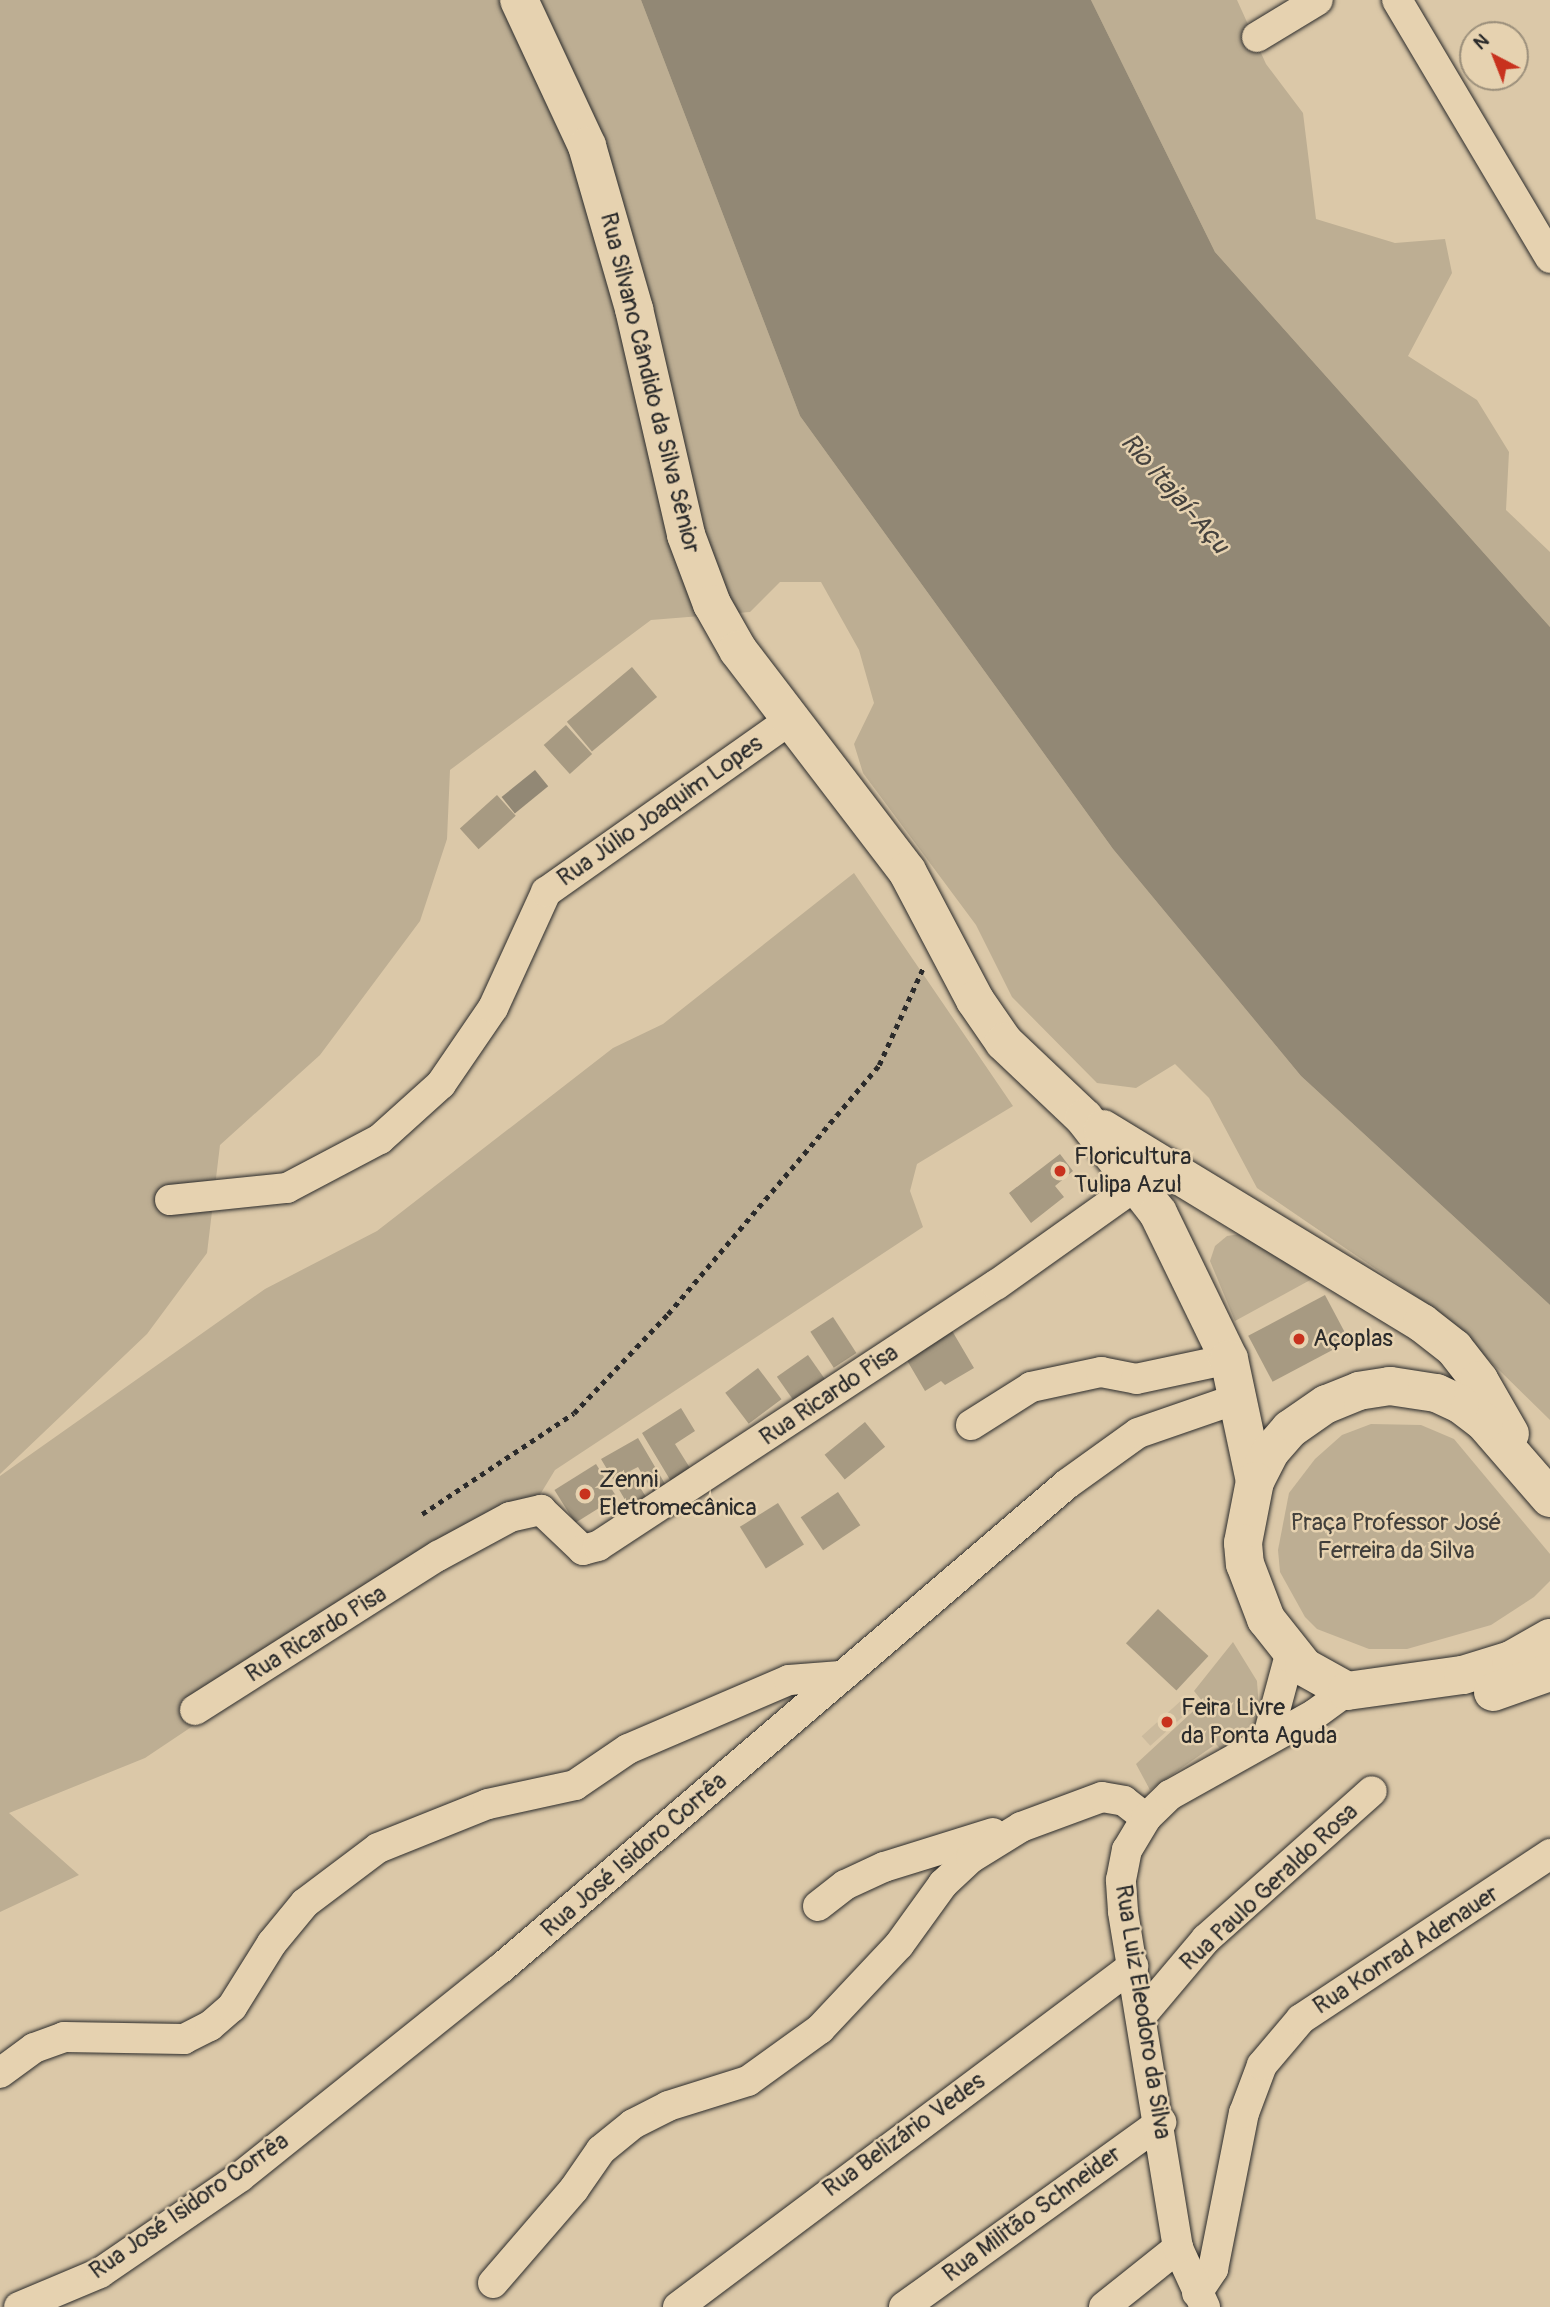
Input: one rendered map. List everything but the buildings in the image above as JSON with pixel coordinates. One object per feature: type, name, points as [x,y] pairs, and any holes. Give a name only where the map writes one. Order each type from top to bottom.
[{"type":"main road","name":"Rua Silvano Cândido da Silva Sênior","points":[[520,0],[587,146],[634,309],[686,535],[712,604],[732,639],[907,871],[975,1000],[1004,1042],[1084,1118],[1138,1184],[1177,1247],[1229,1359],[1255,1481]]},
{"type":"main road","name":"Rua Silvano Cândido da Silva Sênior","points":[[1084,1118],[1245,1212],[1422,1323],[1454,1348],[1479,1380],[1540,1484]]},
{"type":"main road","points":[[1177,1247],[1183,1228],[1202,1208],[1215,1205],[1245,1212]]},
{"type":"main road","points":[[1540,1484],[1484,1422],[1460,1404],[1436,1393],[1390,1386],[1359,1391],[1326,1404],[1290,1429],[1270,1452],[1255,1481],[1247,1511],[1245,1564],[1266,1619],[1291,1651],[1316,1676],[1389,1710],[1426,1708],[1550,1672]]},
{"type":"main road","points":[[1347,1691],[1463,1675],[1511,1660],[1550,1638]]},
{"type":"street","points":[[1257,37],[1318,0]]},
{"type":"street","points":[[1396,0],[1550,258]]},
{"type":"street","name":"Rua Júlio Joaquim Lopes","points":[[170,1200],[287,1188],[380,1139],[441,1084],[493,1007],[546,892],[791,719]]},
{"type":"street","name":"Rua Ricardo Pisa","points":[[195,1710],[438,1556],[510,1517],[541,1510],[583,1550],[598,1546],[996,1284],[1138,1184]]},
{"type":"street","points":[[971,1425],[1031,1387],[1101,1372],[1136,1379],[1229,1359]]},
{"type":"street","name":"Rua José Isidoro Corrêa","points":[[19,2307],[100,2273],[240,2177],[489,1978],[1067,1484],[1138,1433],[1239,1398]]},
{"type":"street","points":[[1267,1740],[1291,1651]]},
{"type":"street","points":[[0,2073],[34,2048],[64,2037],[184,2039],[232,2007],[271,1942],[305,1903],[378,1848],[488,1804],[575,1786],[628,1749],[789,1679],[841,1676]]},
{"type":"street","name":"Rua Luiz Eleodoro da Silva","points":[[1201,2300],[1178,2248],[1161,2122],[1141,2016],[1121,1880],[1127,1850],[1146,1818],[1170,1795],[1347,1691]]},
{"type":"street","name":"Rua Paulo Geraldo Rosa","points":[[1141,2016],[1206,1939],[1372,1791]]},
{"type":"street","points":[[818,1906],[845,1885],[884,1867],[1021,1827],[1102,1797],[1124,1801],[1146,1818]]},
{"type":"street","points":[[493,2283],[574,2189],[601,2150],[634,2124],[668,2106],[748,2081],[820,2029],[899,1945],[943,1884],[971,1858],[1021,1827]]},
{"type":"street","name":"Rua Konrad Adenauer","points":[[1201,2300],[1213,2269],[1244,2113],[1262,2065],[1301,2019],[1550,1854]]},
{"type":"street","name":"Rua Belizário Vedes","points":[[678,2307],[1133,1966]]},
{"type":"street","name":"Rua Militão Schneider","points":[[904,2307],[1161,2122]]},
{"type":"street","points":[[1104,2307],[1178,2248]]},
{"type":"street","points":[[76,2307],[100,2273]]},
{"type":"path","points":[[422,1514],[574,1413],[668,1314],[879,1065],[918,976],[944,939]]},
{"type":"shaded area","name":"Feira Livre da Ponta Aguda","points":[[1184,1698],[1193,1708],[1150,1746],[1142,1736]]},
{"type":"green space","points":[[0,0],[641,0],[800,416],[1113,849],[1301,1076],[1550,1305],[1550,1420],[1442,1314],[1257,1188],[1209,1098],[1175,1064],[1136,1088],[1097,1083],[1012,997],[976,925],[863,773],[854,744],[874,703],[859,650],[821,582],[780,582],[750,612],[651,620],[450,770],[447,839],[420,921],[320,1055],[220,1145],[207,1253],[147,1334],[0,1474]]},
{"type":"green space","points":[[1091,0],[1237,0],[1266,64],[1303,113],[1316,219],[1395,243],[1445,239],[1452,273],[1408,356],[1477,400],[1509,452],[1506,510],[1550,552],[1550,627],[1215,252]]},
{"type":"green space","points":[[854,873],[1013,1106],[917,1164],[910,1191],[923,1227],[555,1470],[541,1493],[145,1758],[9,1813],[79,1875],[0,1912],[0,1476],[265,1289],[377,1231],[613,1048],[663,1024]]},
{"type":"green space","points":[[1240,1234],[1312,1279],[1235,1321],[1210,1261],[1215,1246],[1227,1236]]},
{"type":"green space","name":"Praça Professor José Ferreira da Silva","points":[[1371,1424],[1421,1425],[1454,1439],[1550,1554],[1550,1581],[1534,1597],[1491,1625],[1407,1649],[1369,1649],[1317,1629],[1305,1617],[1280,1572],[1278,1550],[1289,1493],[1315,1459],[1342,1435]]},
{"type":"green space","points":[[1233,1642],[1257,1681],[1259,1710],[1254,1730],[1225,1754],[1216,1744],[1150,1790],[1136,1764],[1203,1702],[1194,1691]]},
{"type":"water","name":"Rio Itajaí-Açu","points":[[641,0],[1091,0],[1215,252],[1550,627],[1550,1305],[1301,1076],[1113,849],[800,416]]},
{"type":"water","points":[[535,770],[548,786],[515,813],[502,797]]},
{"type":"place","name":"Floricultura Tulipa Azul","points":[[1060,1171]]},
{"type":"place","name":"Açoplas","points":[[1299,1339]]},
{"type":"place","name":"Zenni Eletromecânica","points":[[585,1494]]},
{"type":"place","name":"Feira Livre da Ponta Aguda","points":[[1167,1722]]}]
